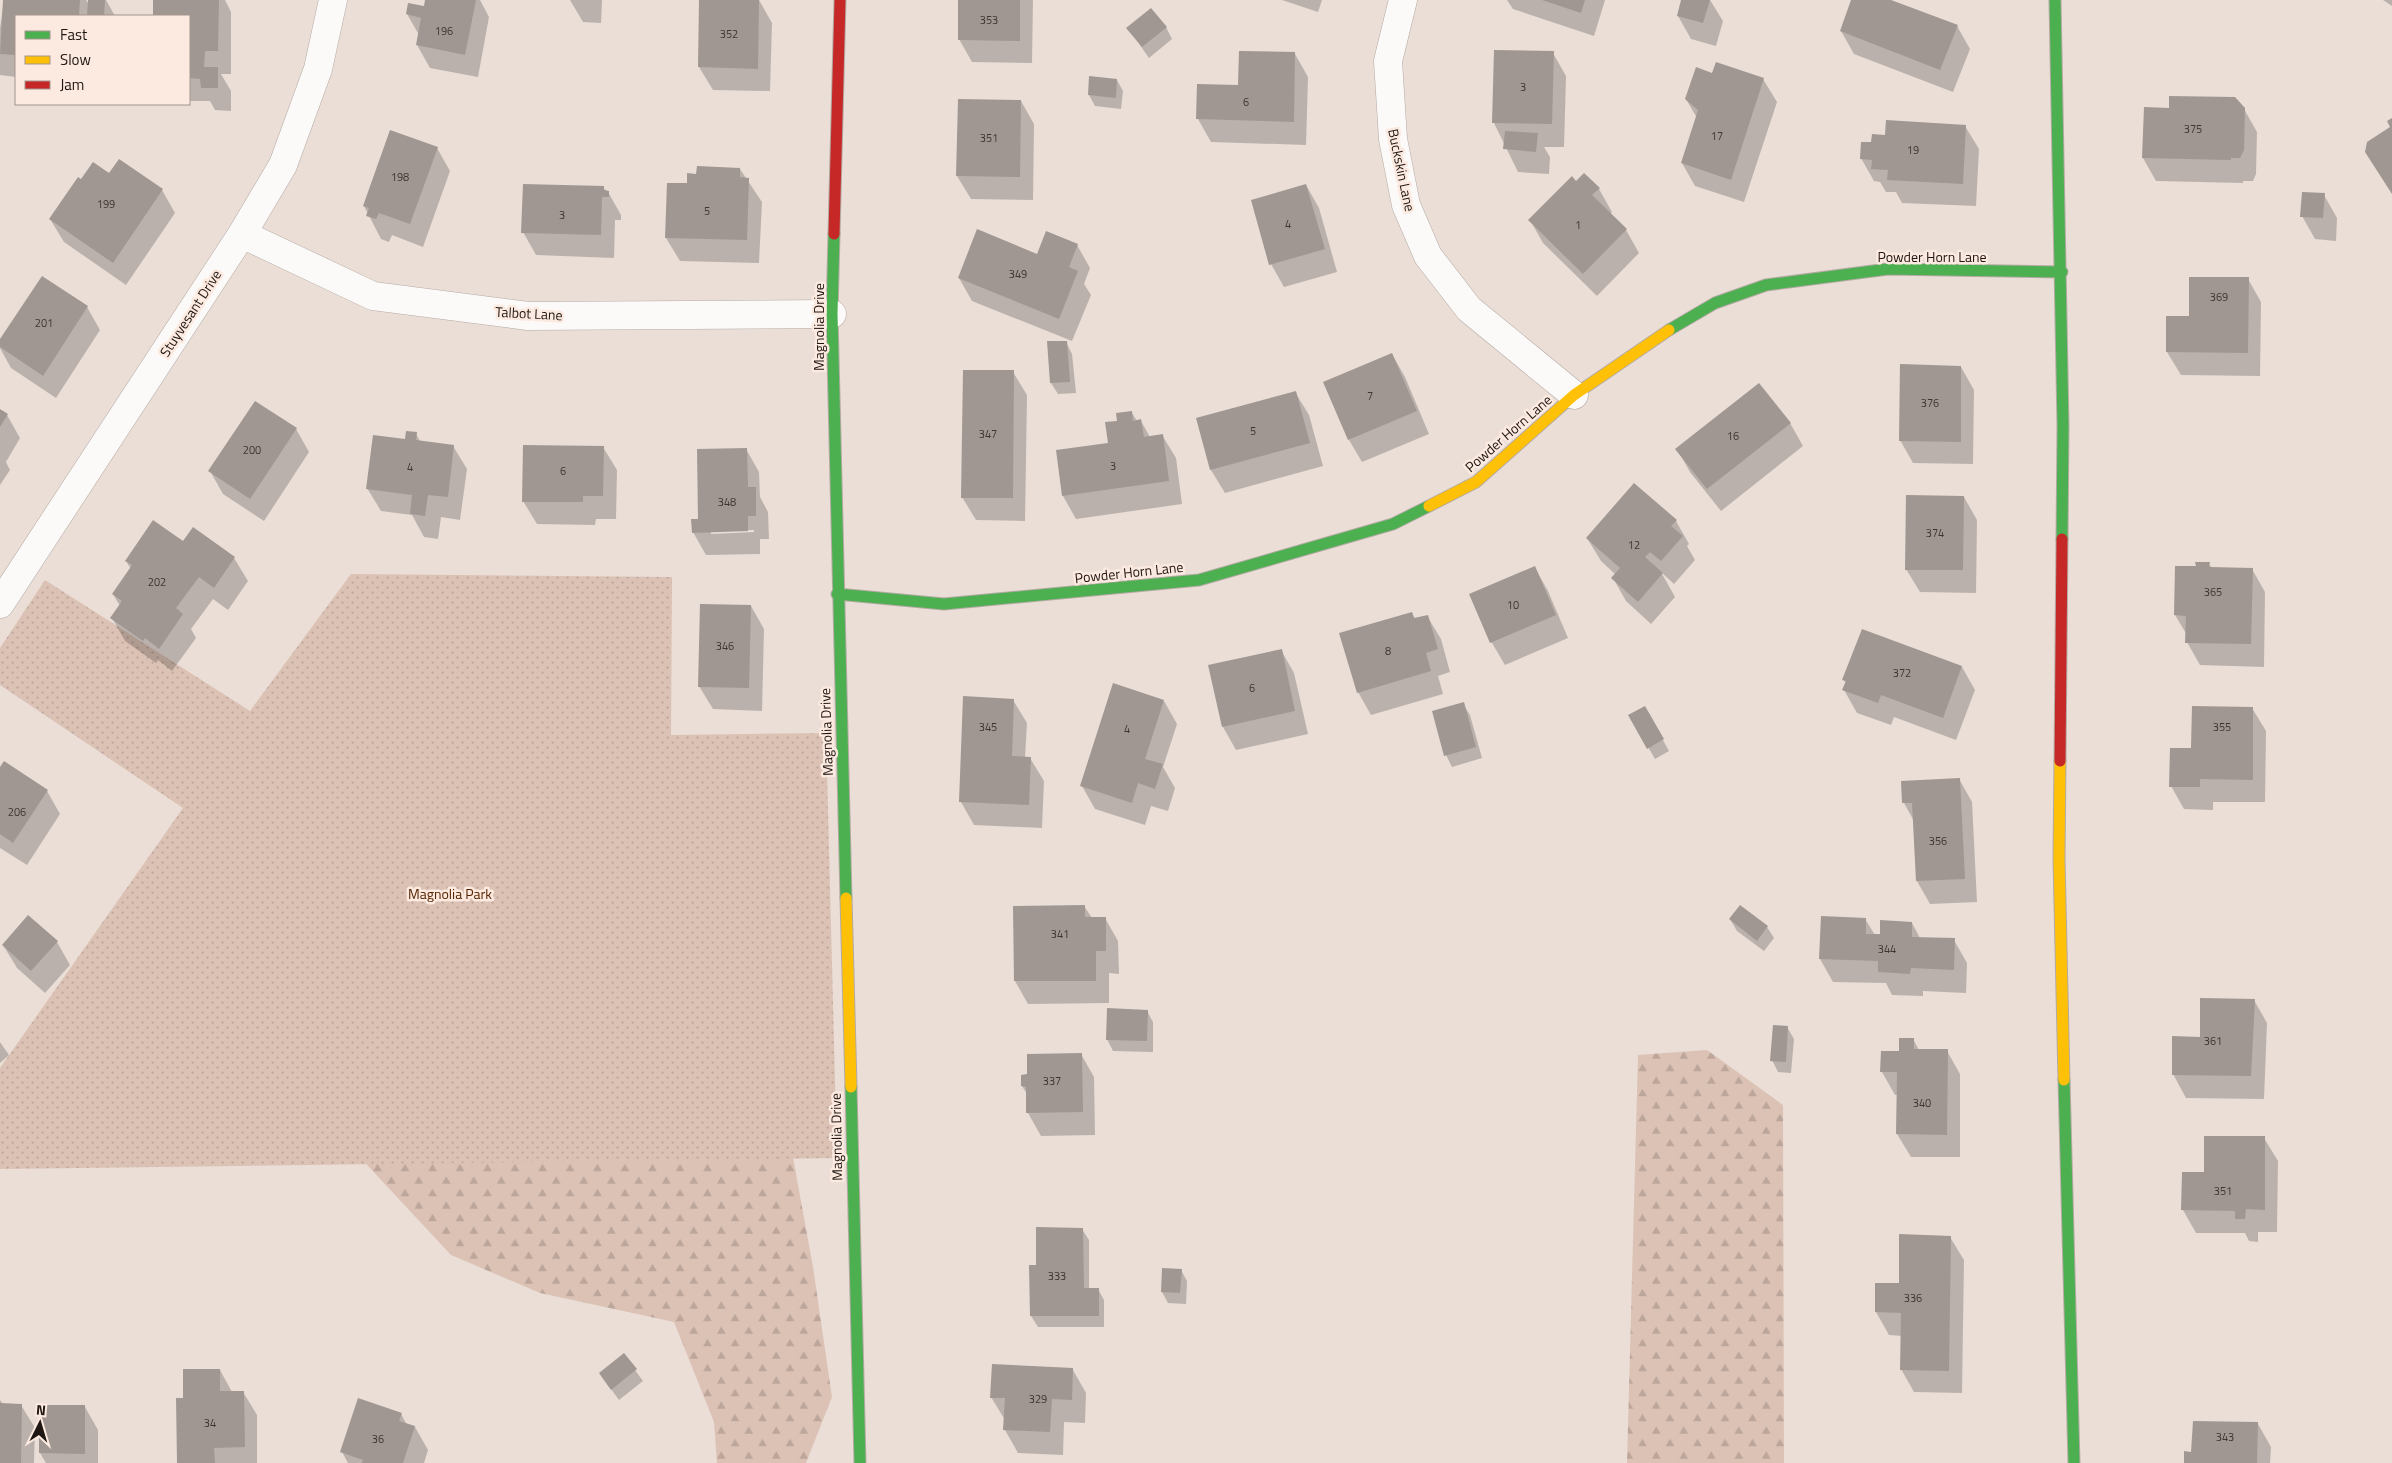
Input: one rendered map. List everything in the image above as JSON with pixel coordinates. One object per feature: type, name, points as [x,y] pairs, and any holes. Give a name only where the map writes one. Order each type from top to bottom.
[{"type":"street","name":"Stuyvesant Drive","points":[[0,604],[242,234],[282,166],[318,69],[333,0]]},
{"type":"street","name":"Magnolia Drive","points":[[840,0],[832,314],[837,594],[860,1463]]},
{"type":"street","name":"Buckskin Lane","points":[[1402,0],[1388,60],[1393,139],[1406,205],[1428,256],[1469,309],[1574,395]]},
{"type":"street","points":[[2055,0],[2062,272],[2063,426],[2059,859],[2074,1463]]},
{"type":"street","name":"Talbot Lane","points":[[242,234],[373,296],[528,316],[832,314]]},
{"type":"street","name":"Powder Horn Lane","points":[[837,594],[944,604],[1199,580],[1393,524],[1476,482],[1574,395],[1663,334],[1715,303],[1766,286],[1888,269],[2062,272]]},
{"type":"green space","name":"Magnolia Park","points":[[351,574],[672,577],[671,735],[826,733],[837,1158],[0,1169],[0,1068],[183,808],[0,685],[0,648],[45,580],[250,711]]},
{"type":"green space","points":[[632,661],[782,1097],[813,1267],[832,1397],[806,1463],[717,1463],[714,1422],[674,1322],[540,1293],[451,1255],[341,1137],[254,740]]},
{"type":"green space","points":[[1707,1050],[1783,1105],[1784,1463],[1627,1463],[1638,1055]]},
{"type":"building","points":[[3,0],[80,0],[79,15],[15,15],[15,55],[0,54]]},
{"type":"building","points":[[88,0],[105,0],[104,15],[87,15]]},
{"type":"building","points":[[153,0],[219,0],[218,51],[205,51],[204,67],[218,67],[218,88],[201,88],[200,79],[190,78],[190,15],[153,15]]},
{"type":"building","points":[[425,0],[476,0],[465,55],[416,45],[421,18],[406,14],[408,3],[424,6]]},
{"type":"building","points":[[699,0],[759,0],[758,69],[698,67]]},
{"type":"building","points":[[958,0],[1020,0],[1020,41],[958,40]]},
{"type":"building","points":[[1542,0],[1585,0],[1581,13]]},
{"type":"building","points":[[1681,0],[1710,0],[1703,23],[1677,16]]},
{"type":"building","points":[[1851,0],[1891,0],[1958,25],[1940,70],[1840,31]]},
{"type":"building","points":[[1151,8],[1167,27],[1142,47],[1126,28]]},
{"type":"building","points":[[1494,50],[1554,51],[1552,124],[1492,123]]},
{"type":"building","points":[[1239,51],[1295,52],[1294,122],[1196,119],[1197,84],[1238,85]]},
{"type":"building","points":[[1716,62],[1764,78],[1731,180],[1681,163],[1698,110],[1685,99],[1696,67],[1712,73]]},
{"type":"building","points":[[1089,76],[1117,79],[1116,98],[1088,95]]},
{"type":"building","points":[[2169,96],[2235,97],[2245,108],[2244,150],[2240,158],[2231,158],[2231,160],[2142,158],[2144,107],[2169,108]]},
{"type":"building","points":[[958,99],[1021,100],[1020,177],[956,176]]},
{"type":"building","points":[[2392,118],[2392,194],[2365,152],[2367,142],[2390,127],[2387,121]]},
{"type":"building","points":[[1886,120],[1966,125],[1963,184],[1887,180],[1888,170],[1871,169],[1872,160],[1860,159],[1861,142],[1871,142],[1872,134],[1885,135]]},
{"type":"building","points":[[390,130],[438,147],[410,224],[379,213],[376,219],[366,216],[369,208],[363,206]]},
{"type":"building","points":[[1505,131],[1538,133],[1536,152],[1503,149]]},
{"type":"building","points":[[119,159],[163,189],[113,263],[49,219],[78,177],[81,179],[93,162],[109,173]]},
{"type":"building","points":[[697,166],[740,168],[740,177],[749,178],[747,240],[665,238],[667,183],[687,183],[687,173],[696,174]]},
{"type":"building","points":[[1584,173],[1600,188],[1592,195],[1627,229],[1583,274],[1528,220],[1572,176],[1576,181]]},
{"type":"building","points":[[523,184],[604,186],[604,190],[609,191],[609,197],[602,197],[601,235],[521,233]]},
{"type":"building","points":[[1306,184],[1325,249],[1269,265],[1251,200]]},
{"type":"building","points":[[2302,192],[2325,193],[2323,218],[2300,217]]},
{"type":"building","points":[[977,229],[1037,254],[1046,231],[1078,244],[1069,267],[1078,271],[1059,319],[958,278]]},
{"type":"building","points":[[42,276],[88,306],[43,376],[0,347],[0,339]]},
{"type":"building","points":[[2189,277],[2249,277],[2248,353],[2166,352],[2166,316],[2189,316]]},
{"type":"building","points":[[1047,341],[1067,341],[1070,382],[1050,383]]},
{"type":"building","points":[[1392,353],[1417,411],[1348,440],[1323,382]]},
{"type":"building","points":[[1900,364],[1961,366],[1961,442],[1899,441]]},
{"type":"building","points":[[963,370],[1014,370],[1013,498],[961,498]]},
{"type":"building","points":[[1759,383],[1791,423],[1707,489],[1675,449]]},
{"type":"building","points":[[1296,391],[1310,443],[1210,470],[1196,418]]},
{"type":"building","points":[[255,401],[297,428],[250,499],[208,471]]},
{"type":"building","points":[[0,409],[8,414],[0,427]]},
{"type":"building","points":[[1132,411],[1133,421],[1141,419],[1144,437],[1163,434],[1169,481],[1062,496],[1056,450],[1108,443],[1105,422],[1117,421],[1116,413]]},
{"type":"building","points":[[406,431],[417,432],[416,440],[454,445],[448,497],[428,495],[425,516],[410,514],[412,495],[366,489],[373,435],[405,439]]},
{"type":"building","points":[[523,445],[604,446],[603,496],[583,496],[583,502],[522,502]]},
{"type":"building","points":[[747,448],[748,487],[756,487],[756,516],[748,516],[748,531],[692,533],[691,519],[698,519],[697,449]]},
{"type":"building","points":[[1634,483],[1677,520],[1671,526],[1683,536],[1661,561],[1650,552],[1645,557],[1663,573],[1638,602],[1611,578],[1620,568],[1586,538]]},
{"type":"building","points":[[1906,495],[1964,496],[1963,570],[1905,570]]},
{"type":"building","points":[[153,520],[183,541],[193,527],[235,557],[214,588],[199,577],[176,608],[183,614],[159,649],[145,638],[143,641],[110,618],[122,601],[112,594],[132,565],[125,561]]},
{"type":"building","points":[[2195,562],[2210,562],[2209,567],[2253,568],[2251,644],[2185,643],[2186,616],[2174,615],[2175,566],[2196,566]]},
{"type":"building","points":[[1535,566],[1556,615],[1490,643],[1469,594]]},
{"type":"building","points":[[700,604],[751,605],[749,688],[698,687]]},
{"type":"building","points":[[1412,612],[1414,618],[1428,615],[1438,649],[1426,653],[1431,671],[1357,693],[1339,633]]},
{"type":"building","points":[[1862,629],[1962,666],[1943,718],[1881,695],[1878,703],[1842,690],[1846,681],[1842,680]]},
{"type":"building","points":[[1282,649],[1295,711],[1222,727],[1208,665]]},
{"type":"building","points":[[1113,683],[1164,700],[1145,759],[1163,764],[1155,789],[1138,783],[1132,803],[1080,786]]},
{"type":"building","points":[[963,696],[1014,699],[1012,756],[1031,757],[1029,805],[959,802]]},
{"type":"building","points":[[1464,702],[1476,747],[1444,756],[1432,711]]},
{"type":"building","points":[[1645,706],[1664,739],[1647,749],[1628,715]]},
{"type":"building","points":[[2192,706],[2253,707],[2253,780],[2200,779],[2200,787],[2169,787],[2170,748],[2191,748]]},
{"type":"building","points":[[4,761],[48,790],[13,843],[0,834],[0,767]]},
{"type":"building","points":[[1960,778],[1965,879],[1916,881],[1912,803],[1902,803],[1901,781]]},
{"type":"building","points":[[1085,905],[1085,917],[1106,917],[1106,951],[1096,951],[1096,981],[1014,981],[1013,906]]},
{"type":"building","points":[[1740,905],[1768,926],[1757,941],[1729,919]]},
{"type":"building","points":[[28,915],[58,941],[31,971],[2,945]]},
{"type":"building","points":[[1821,916],[1866,918],[1866,934],[1880,934],[1880,920],[1912,922],[1912,937],[1955,938],[1954,970],[1911,968],[1910,974],[1878,972],[1878,961],[1819,959]]},
{"type":"building","points":[[2200,998],[2255,999],[2251,1076],[2172,1075],[2172,1036],[2200,1037]]},
{"type":"building","points":[[1107,1008],[1148,1010],[1147,1041],[1106,1040]]},
{"type":"building","points":[[1773,1025],[1788,1026],[1786,1062],[1770,1061]]},
{"type":"building","points":[[1899,1038],[1914,1038],[1914,1049],[1948,1049],[1947,1135],[1896,1134],[1897,1072],[1880,1072],[1881,1051],[1899,1051]]},
{"type":"building","points":[[1082,1053],[1083,1112],[1026,1113],[1026,1087],[1021,1086],[1021,1075],[1027,1074],[1027,1054]]},
{"type":"building","points":[[2204,1136],[2265,1136],[2265,1210],[2246,1209],[2245,1219],[2235,1219],[2235,1211],[2181,1210],[2182,1172],[2204,1172]]},
{"type":"building","points":[[1036,1227],[1083,1228],[1084,1288],[1099,1288],[1099,1316],[1030,1316],[1029,1265],[1036,1265]]},
{"type":"building","points":[[1899,1234],[1951,1236],[1949,1371],[1900,1370],[1901,1313],[1875,1312],[1875,1283],[1899,1283]]},
{"type":"building","points":[[1162,1268],[1182,1269],[1180,1293],[1161,1292]]},
{"type":"building","points":[[624,1353],[637,1369],[611,1390],[599,1373]]},
{"type":"building","points":[[992,1364],[1073,1368],[1072,1400],[1052,1399],[1050,1432],[1003,1430],[1005,1398],[990,1398]]},
{"type":"building","points":[[183,1369],[220,1369],[220,1391],[244,1391],[245,1447],[214,1448],[215,1463],[177,1463],[176,1398],[183,1398]]},
{"type":"building","points":[[358,1398],[402,1413],[399,1421],[415,1426],[403,1463],[362,1463],[363,1460],[340,1452]]},
{"type":"building","points":[[0,1403],[22,1404],[21,1463],[0,1463]]},
{"type":"building","points":[[39,1405],[85,1405],[85,1454],[39,1453]]},
{"type":"building","points":[[2193,1421],[2258,1422],[2257,1463],[2184,1463],[2184,1451],[2191,1452]]},
{"type":"traffic: fast","points":[[2055,0],[2063,426],[2062,539]]},
{"type":"traffic: fast","points":[[834,234],[832,314],[846,898]]},
{"type":"traffic: fast","points":[[1669,330],[1715,303],[1766,285],[1888,269],[2062,272]]},
{"type":"traffic: fast","points":[[837,594],[944,604],[1199,580],[1393,524],[1429,506]]},
{"type":"traffic: fast","points":[[2064,1080],[2074,1463]]},
{"type":"traffic: fast","points":[[851,1087],[860,1463]]},
{"type":"traffic: slow","points":[[1429,506],[1476,482],[1574,395],[1669,330]]},
{"type":"traffic: slow","points":[[2060,761],[2059,859],[2064,1080]]},
{"type":"traffic: slow","points":[[846,898],[851,1087]]},
{"type":"traffic: jam","points":[[834,234],[840,0]]},
{"type":"traffic: jam","points":[[2060,761],[2062,539]]}]
